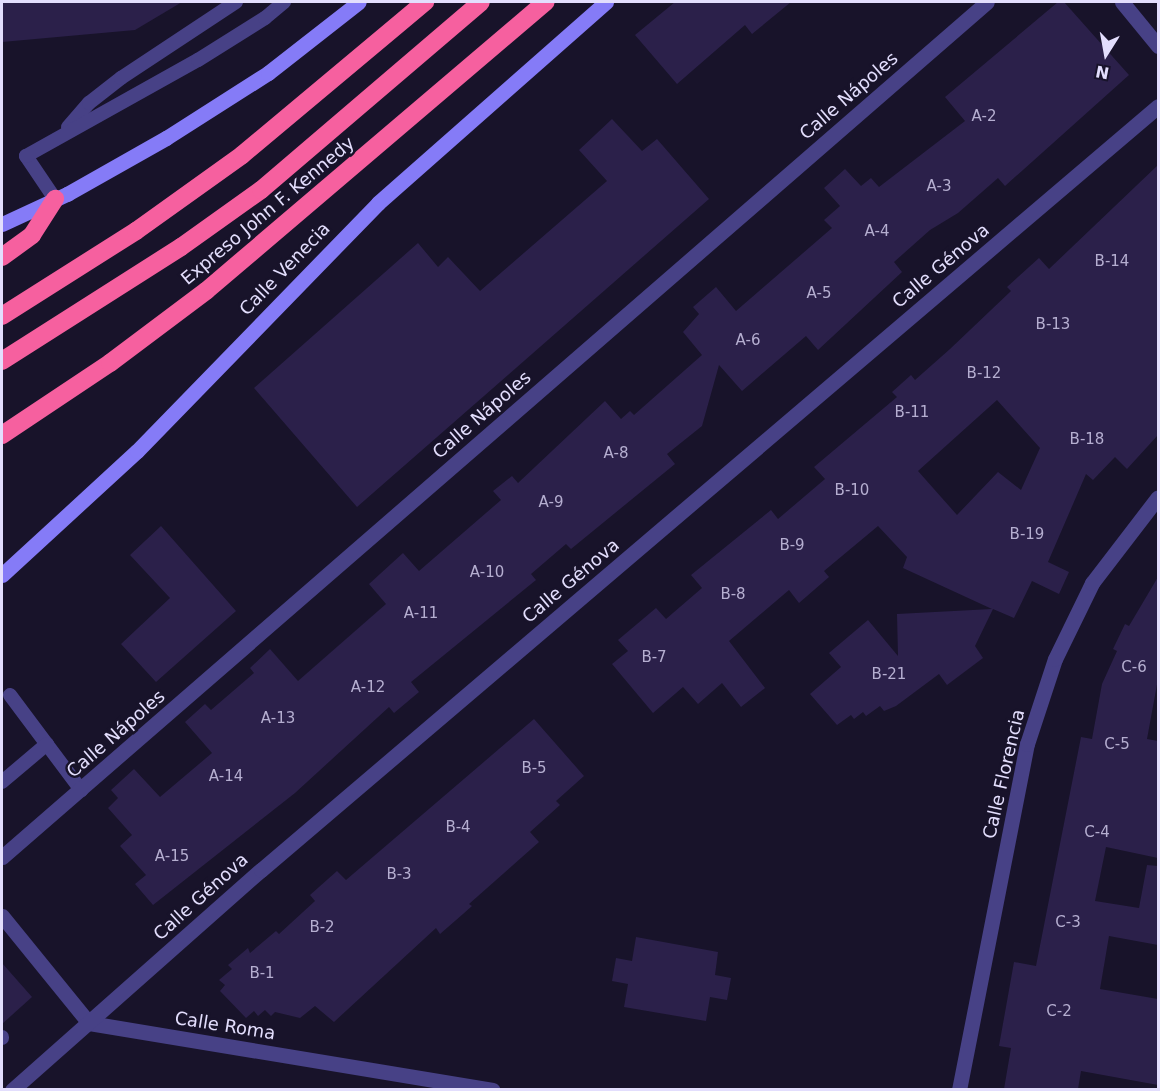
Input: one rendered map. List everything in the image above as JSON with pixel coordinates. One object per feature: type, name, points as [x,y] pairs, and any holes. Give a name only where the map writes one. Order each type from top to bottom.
[{"type":"highway","points":[[2,316],[136,231],[242,155],[425,2]]},
{"type":"highway","name":"Expreso John F. Kennedy","points":[[2,361],[161,260],[261,190],[481,2]]},
{"type":"highway","name":"Expreso John F. Kennedy","points":[[2,435],[110,363],[206,291],[546,2]]},
{"type":"highway","points":[[2,256],[32,236],[55,199]]},
{"type":"street","points":[[2,224],[55,199],[166,138],[268,73],[358,2]]},
{"type":"street","name":"Calle Venecia","points":[[2,575],[137,450],[378,203],[606,2]]},
{"type":"street","name":"Calle Nápoles","points":[[2,857],[987,2]]},
{"type":"street","points":[[1122,2],[1158,46]]},
{"type":"street","name":"Calle Génova","points":[[12,1089],[261,870],[1158,106]]},
{"type":"street","name":"Calle Florencia","points":[[959,1089],[1028,744],[1055,659],[1092,583],[1158,496]]},
{"type":"street","points":[[2,916],[89,1023]]},
{"type":"street","name":"Calle Roma","points":[[89,1023],[492,1089]]},
{"type":"lane","points":[[64,132],[89,103],[121,78],[236,2]]},
{"type":"lane","points":[[55,199],[26,156],[64,132],[198,60],[265,18],[284,2]]},
{"type":"lane","points":[[10,696],[81,790]]},
{"type":"lane","points":[[2,782],[47,744]]},
{"type":"building","points":[[2,2],[182,2],[135,30],[2,42]]},
{"type":"building","points":[[675,2],[791,2],[752,34],[745,25],[677,84],[635,35]]},
{"type":"building","points":[[1058,2],[1064,2],[1129,75],[1005,186],[998,178],[958,213],[930,230],[894,262],[902,272],[818,350],[806,336],[742,391],[719,365],[702,426],[667,454],[675,464],[571,549],[566,544],[531,574],[536,580],[411,682],[419,692],[394,713],[389,707],[295,793],[153,905],[135,884],[146,875],[120,846],[132,835],[108,808],[118,798],[111,790],[134,769],[160,797],[212,753],[185,722],[205,704],[211,710],[254,673],[250,668],[270,649],[298,681],[386,604],[369,584],[403,553],[419,571],[501,500],[493,491],[512,476],[518,483],[605,401],[621,419],[630,411],[634,415],[702,355],[683,332],[699,314],[693,307],[716,287],[736,311],[832,228],[824,220],[840,206],[824,188],[845,169],[861,186],[871,178],[879,187],[965,121],[945,97]]},
{"type":"building","points":[[612,119],[642,151],[657,139],[709,199],[357,507],[254,388],[418,243],[438,267],[448,257],[480,291],[607,181],[579,150]]},
{"type":"building","points":[[1158,165],[1158,435],[1127,469],[1115,457],[1093,480],[1086,474],[1048,562],[1069,572],[1059,594],[1032,581],[1014,618],[993,609],[975,646],[983,658],[947,685],[939,674],[896,706],[884,711],[880,706],[866,716],[863,712],[854,719],[851,715],[837,725],[810,694],[841,667],[829,653],[868,620],[898,656],[897,614],[992,609],[903,568],[907,557],[878,526],[824,571],[829,577],[799,603],[789,590],[729,641],[765,688],[741,707],[722,683],[698,704],[683,687],[653,713],[612,664],[628,651],[618,640],[656,608],[666,619],[702,588],[691,575],[771,510],[778,519],[825,479],[814,467],[897,397],[892,392],[911,375],[915,380],[950,349],[1011,291],[1007,287],[1039,258],[1049,269]],"holes":[[[997,400],[1040,448],[1021,490],[998,472],[957,515],[918,471]]]},
{"type":"building","points":[[161,526],[236,611],[156,682],[121,644],[170,598],[130,555]]},
{"type":"building","points":[[1158,577],[1158,679],[1147,739],[1158,741],[1158,858],[1106,847],[1095,901],[1139,908],[1147,865],[1158,866],[1158,945],[1109,936],[1100,989],[1158,999],[1158,1085],[1081,1071],[1078,1089],[1004,1089],[1011,1048],[999,1046],[1014,962],[1036,966],[1081,737],[1092,739],[1102,684],[1117,651],[1113,649],[1125,624],[1129,626]]},
{"type":"building","points":[[534,719],[584,776],[556,801],[560,805],[530,832],[539,842],[469,904],[472,906],[440,934],[436,928],[334,1022],[315,1006],[300,1018],[275,1012],[271,1016],[265,1010],[258,1016],[254,1011],[246,1018],[220,991],[225,985],[219,980],[232,969],[228,965],[248,948],[250,953],[276,931],[279,934],[315,901],[310,895],[337,871],[346,880]]},
{"type":"building","points":[[636,937],[718,952],[715,975],[731,978],[727,1000],[710,997],[706,1021],[624,1007],[628,984],[612,981],[616,958],[632,961]]},
{"type":"building","points":[[2,963],[32,997],[2,1024]]}]
